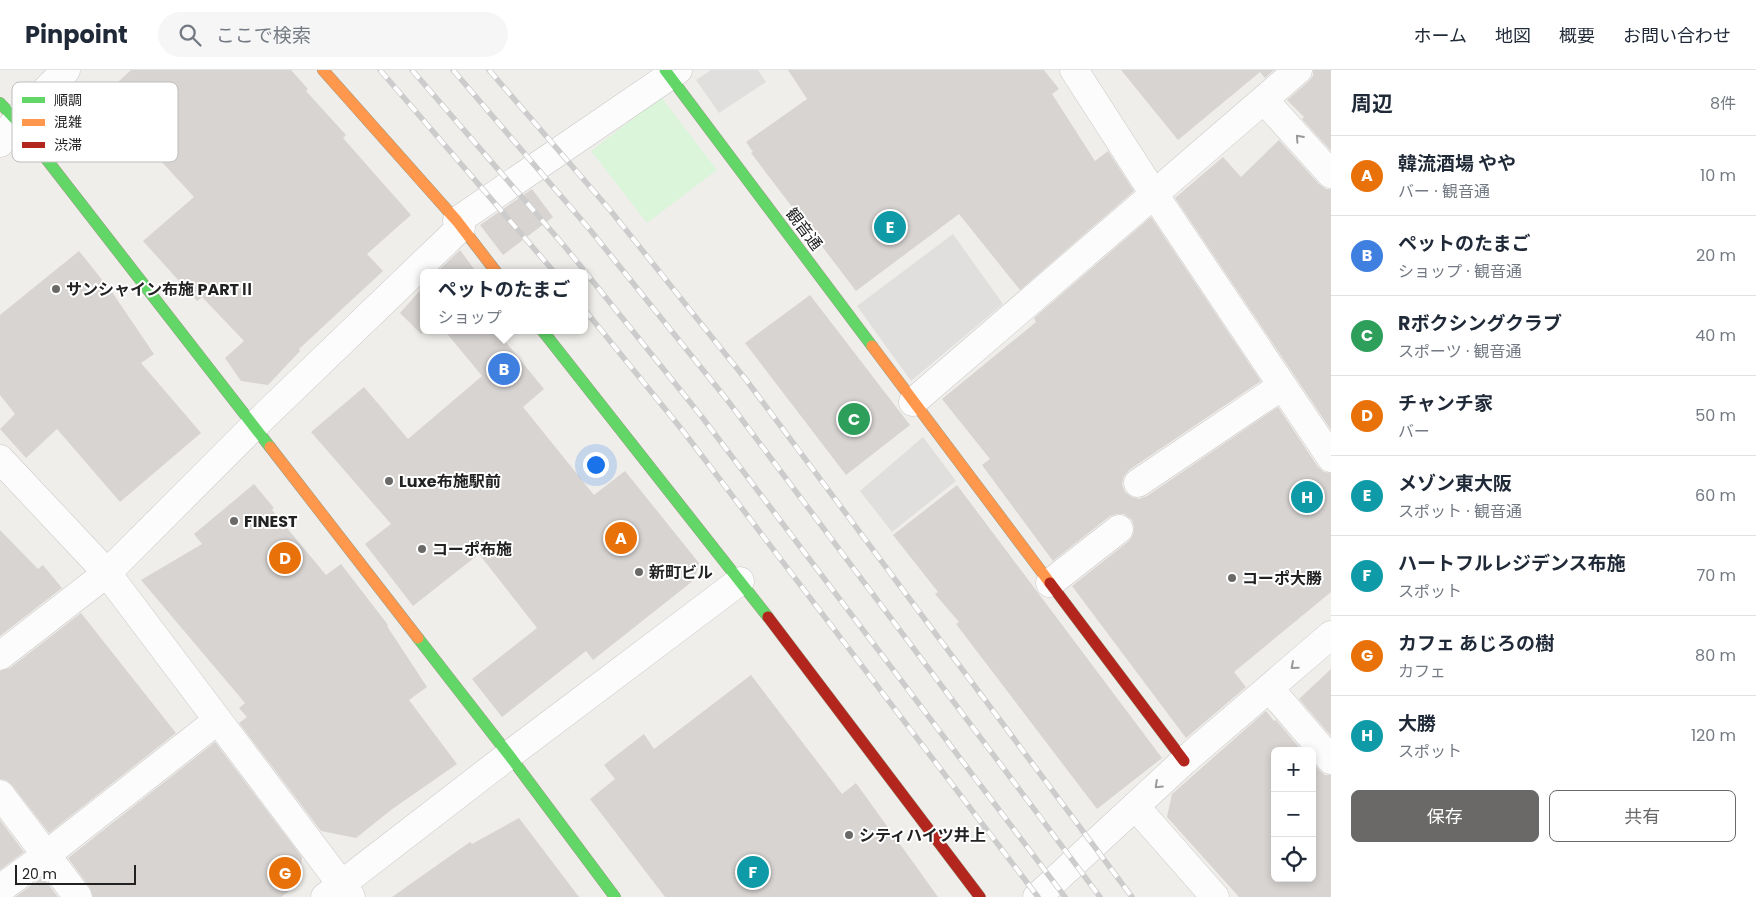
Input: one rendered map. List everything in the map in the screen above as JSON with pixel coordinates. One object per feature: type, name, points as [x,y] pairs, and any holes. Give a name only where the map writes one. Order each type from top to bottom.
[{"type":"street","points":[[49,82],[66,70]]},
{"type":"street","points":[[323,70],[459,224],[494,269]]},
{"type":"street","points":[[1074,70],[1154,194],[1331,458]]},
{"type":"street","points":[[914,402],[1298,70]]},
{"type":"street","points":[[0,656],[107,573],[459,224],[671,72]]},
{"type":"street","name":"観音通","points":[[671,72],[914,402],[1184,761]]},
{"type":"street","points":[[1264,100],[1331,174]]},
{"type":"street","points":[[0,143],[8,111]]},
{"type":"street","points":[[48,162],[509,755],[615,897]]},
{"type":"street","points":[[545,334],[740,581],[980,897]]},
{"type":"street","points":[[1138,483],[1282,386]]},
{"type":"street","points":[[0,460],[107,573],[218,720],[339,893],[509,755],[740,581]]},
{"type":"street","points":[[1050,583],[1119,529]]},
{"type":"street","points":[[1037,897],[1184,761],[1331,635]]},
{"type":"street","points":[[1269,688],[1331,760]]},
{"type":"street","points":[[0,889],[218,720]]},
{"type":"street","points":[[0,794],[78,897]]},
{"type":"street","points":[[1136,806],[1214,897]]},
{"type":"green space","points":[[661,97],[717,170],[647,223],[591,151]]},
{"type":"shaded area","points":[[711,70],[758,70],[766,82],[719,113],[696,80]]},
{"type":"shaded area","points":[[953,234],[1003,304],[911,381],[857,306]]},
{"type":"shaded area","points":[[923,437],[956,481],[892,532],[860,491]]},
{"type":"building","points":[[131,70],[291,70],[308,89],[306,91],[346,135],[343,138],[411,215],[367,254],[383,271],[299,349],[300,351],[268,385],[241,381],[225,358],[244,341],[202,297],[197,301],[143,241],[194,197],[162,162],[178,162],[178,82],[118,82]]},
{"type":"building","points":[[788,70],[1044,70],[1059,89],[1052,94],[1095,161],[1108,151],[1134,191],[1020,290],[959,214],[856,291],[751,153],[753,152],[746,142],[807,99]]},
{"type":"building","points":[[1121,70],[1274,70],[1265,78],[1260,72],[1178,140]]},
{"type":"building","points":[[1313,70],[1331,70],[1331,151],[1302,119],[1304,117],[1287,100],[1308,82],[1313,76]]},
{"type":"building","points":[[1279,140],[1319,184],[1326,189],[1331,189],[1331,430],[1175,198],[1223,157],[1241,177]]},
{"type":"building","points":[[532,189],[553,217],[503,255],[480,225]]},
{"type":"building","points":[[1151,217],[1261,381],[1129,470],[1124,476],[1122,484],[1125,492],[1139,499],[1147,496],[1278,407],[1318,467],[1324,472],[1331,473],[1331,592],[1234,672],[1246,687],[1186,738],[1072,586],[1129,541],[1133,535],[1134,527],[1132,520],[1124,514],[1110,516],[1053,561],[982,465],[990,459],[942,399],[1036,322],[1034,318]]},
{"type":"building","points":[[460,250],[474,269],[440,269]]},
{"type":"building","points":[[79,251],[112,292],[154,354],[141,363],[201,433],[120,502],[57,429],[26,458],[0,429],[15,414],[0,395],[0,315]]},
{"type":"building","points":[[420,290],[420,333],[400,313]]},
{"type":"building","points":[[810,295],[910,425],[846,475],[745,343]]},
{"type":"building","points":[[447,334],[499,334],[544,389],[523,407],[594,495],[625,471],[699,563],[694,580],[593,660],[586,651],[502,717],[472,679],[537,628],[479,554],[413,606],[365,544],[391,524],[311,432],[364,387],[408,439],[482,376]]},
{"type":"building","points":[[254,484],[274,508],[272,510],[326,575],[341,564],[388,625],[427,687],[409,700],[457,764],[391,810],[356,838],[321,831],[239,723],[247,717],[239,708],[245,703],[141,580],[202,544],[194,534]]},
{"type":"building","points":[[957,485],[1162,758],[1097,809],[956,624],[959,622],[935,594],[938,592],[893,535]]},
{"type":"building","points":[[0,530],[38,569],[43,565],[62,588],[0,636]]},
{"type":"building","points":[[81,613],[176,733],[49,833],[12,785],[6,780],[0,779],[0,671],[10,668]]},
{"type":"building","points":[[1331,669],[1331,736],[1299,699]]},
{"type":"building","points":[[751,675],[842,794],[856,783],[938,897],[665,897],[590,799],[615,779],[604,765],[644,734],[654,749]]},
{"type":"building","points":[[1266,711],[1299,747],[1271,747],[1271,882],[1316,882],[1316,766],[1325,775],[1331,775],[1331,897],[1239,897],[1167,817],[1172,794]]},
{"type":"building","points":[[215,742],[302,857],[299,884],[281,897],[93,897],[90,888],[68,858]]},
{"type":"building","points":[[519,818],[579,897],[392,897],[470,842],[472,844]]},
{"type":"building","points":[[0,820],[24,852],[0,870]]},
{"type":"building","points":[[43,877],[58,897],[15,897]]},
{"type":"railway","points":[[380,70],[552,269]]},
{"type":"railway","points":[[412,70],[583,269]]},
{"type":"railway","points":[[453,70],[591,231],[728,401],[1100,897]]},
{"type":"railway","points":[[489,70],[610,210],[747,381],[1132,897]]},
{"type":"railway","points":[[588,275],[702,417],[1065,897]]},
{"type":"railway","points":[[588,314],[683,431],[1038,897]]},
{"type":"traffic: fast","points":[[665,70],[872,346]]},
{"type":"traffic: fast","points":[[0,103],[12,116]]},
{"type":"traffic: fast","points":[[49,162],[270,447]]},
{"type":"traffic: fast","points":[[545,334],[768,617]]},
{"type":"traffic: fast","points":[[418,638],[509,755],[615,897]]},
{"type":"traffic: slow","points":[[323,70],[457,221],[494,269]]},
{"type":"traffic: slow","points":[[872,346],[1050,583]]},
{"type":"traffic: slow","points":[[270,447],[418,638]]},
{"type":"traffic: jam","points":[[1050,583],[1184,761]]},
{"type":"traffic: jam","points":[[768,617],[980,897]]},
{"type":"place","name":"メゾン東大阪","points":[[890,227]]},
{"type":"place","name":"サンシャイン布施 PARTⅡ","points":[[56,289]]},
{"type":"place","name":"ペットのたまご","points":[[504,369]]},
{"type":"place","name":"Rボクシングクラブ","points":[[854,419]]},
{"type":"place","name":"Luxe布施駅前","points":[[389,481]]},
{"type":"place","name":"大勝","points":[[1307,497]]},
{"type":"place","name":"FINEST","points":[[234,521]]},
{"type":"place","name":"韓流酒場 やや","points":[[621,538]]},
{"type":"place","name":"コーポ布施","points":[[422,549]]},
{"type":"place","name":"チャンチ家","points":[[285,558]]},
{"type":"place","name":"新町ビル","points":[[639,572]]},
{"type":"place","name":"コーポ大勝","points":[[1232,578]]},
{"type":"place","name":"シティハイツ井上","points":[[849,835]]},
{"type":"place","name":"ハートフルレジデンス布施","points":[[753,872]]},
{"type":"place","name":"カフェ あじろの樹","points":[[285,873]]}]
